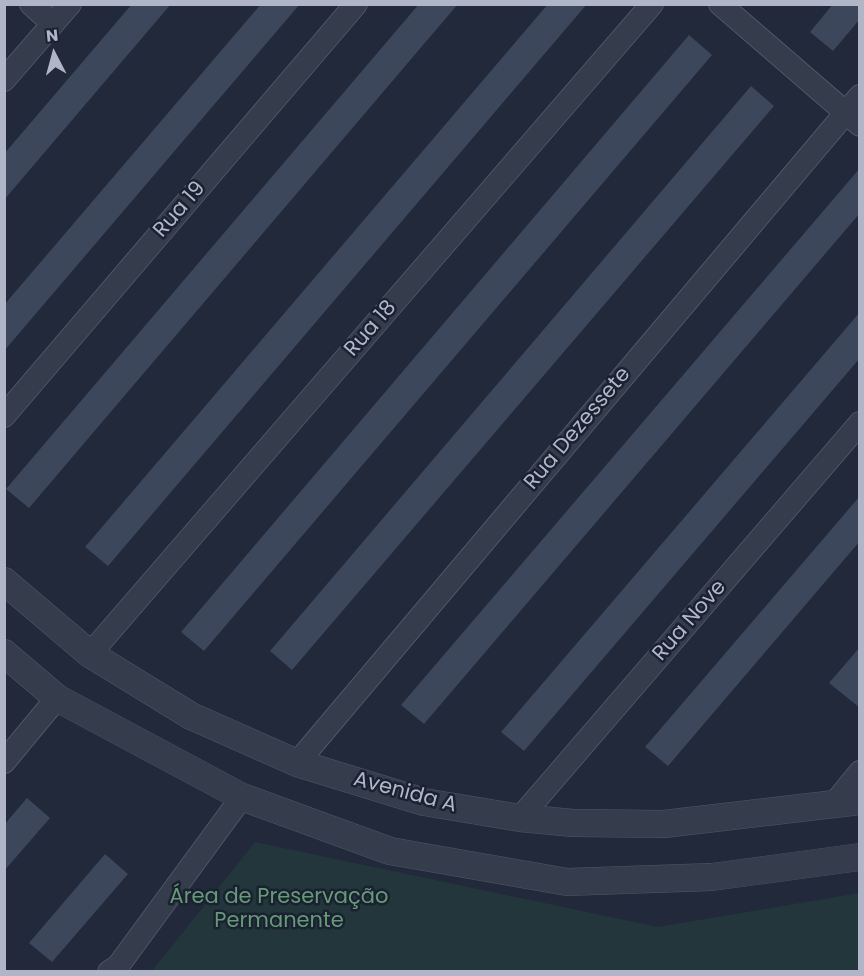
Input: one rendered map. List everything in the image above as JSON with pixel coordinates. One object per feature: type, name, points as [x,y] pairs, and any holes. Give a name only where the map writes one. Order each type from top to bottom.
[{"type":"street","points":[[32,4],[52,24]]},
{"type":"street","points":[[4,80],[70,4]]},
{"type":"street","name":"Rua 19","points":[[4,416],[356,4]]},
{"type":"street","name":"Rua 18","points":[[90,654],[652,4]]},
{"type":"street","points":[[720,4],[855,112]]},
{"type":"street","name":"Rua Dezessete","points":[[297,763],[855,112]]},
{"type":"street","name":"Rua Nove","points":[[520,818],[860,423]]},
{"type":"street","name":"Avenida A","points":[[4,581],[90,654],[190,716],[297,763],[424,802],[520,818],[573,823],[664,824],[860,801]]},
{"type":"street","points":[[4,653],[57,698],[242,797],[390,851],[567,882],[712,877],[860,857]]},
{"type":"street","points":[[4,762],[57,698]]},
{"type":"street","points":[[833,805],[860,772]]},
{"type":"street","points":[[109,972],[118,966],[242,797]]},
{"type":"green space","name":"Área de Preservação Permanente","points":[[255,842],[658,927],[859,893],[859,971],[152,971]]},
{"type":"building","points":[[132,4],[171,4],[4,200],[4,154]]},
{"type":"building","points":[[261,4],[300,4],[4,351],[4,305]]},
{"type":"building","points":[[419,4],[458,4],[29,508],[6,489]]},
{"type":"building","points":[[548,4],[587,4],[108,566],[85,547]]},
{"type":"building","points":[[833,4],[860,4],[860,19],[833,51],[810,32]]},
{"type":"building","points":[[689,35],[712,55],[204,651],[181,632]]},
{"type":"building","points":[[751,86],[774,106],[292,670],[270,651]]},
{"type":"building","points":[[860,168],[860,213],[424,724],[401,705]]},
{"type":"building","points":[[860,312],[860,358],[524,751],[501,732]]},
{"type":"building","points":[[860,496],[860,541],[668,766],[645,747]]},
{"type":"building","points":[[860,647],[860,708],[829,683]]},
{"type":"building","points":[[27,798],[50,818],[4,871],[4,825]]},
{"type":"building","points":[[105,854],[128,874],[52,962],[29,943]]}]
